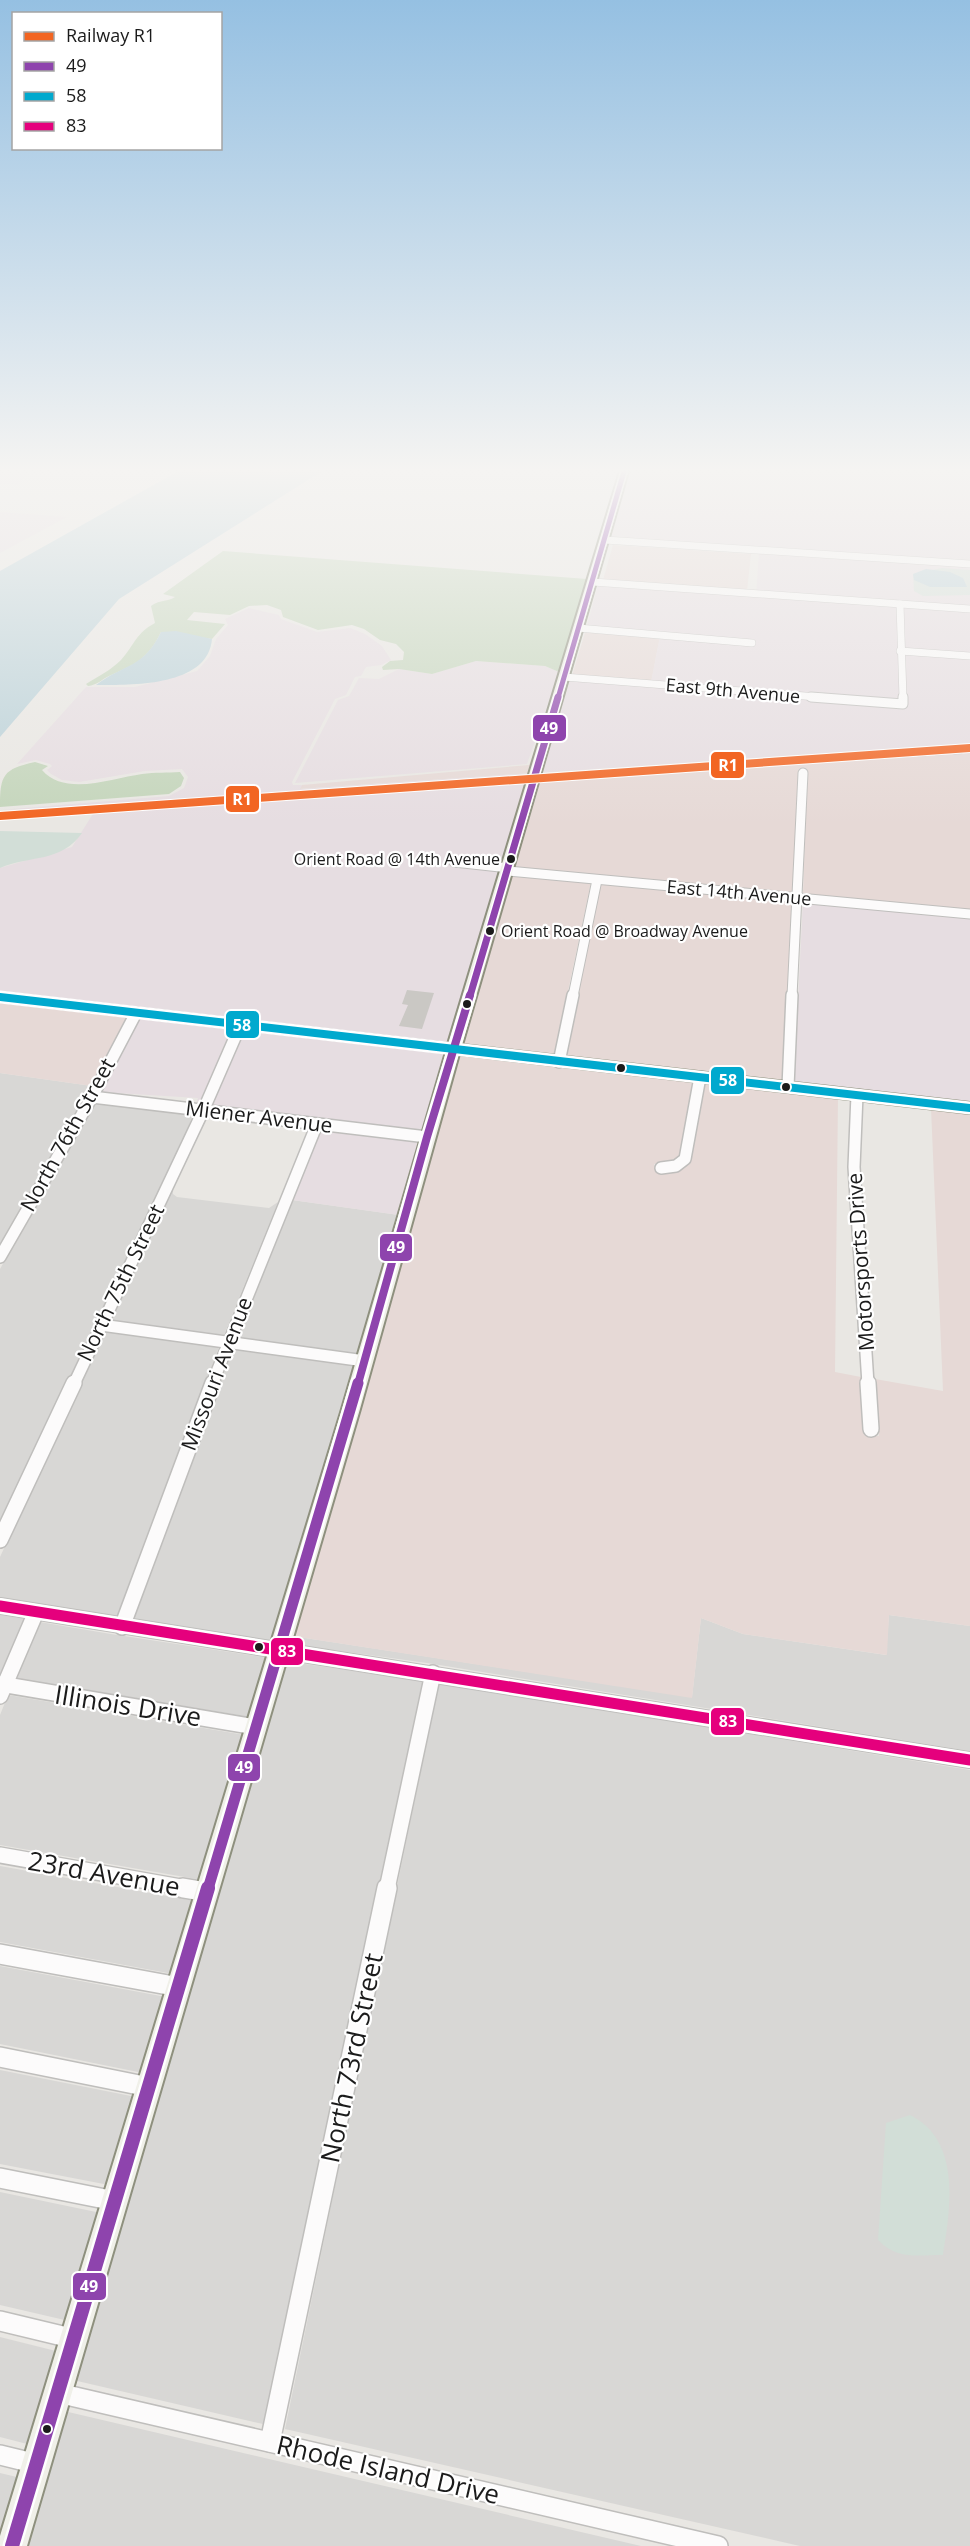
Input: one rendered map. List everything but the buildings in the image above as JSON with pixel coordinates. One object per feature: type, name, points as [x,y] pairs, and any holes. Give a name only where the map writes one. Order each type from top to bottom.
[{"type":"street","points":[[12,2546],[365,1361],[427,1137],[509,870],[591,587]]},
{"type":"street","points":[[660,587],[970,609]]},
{"type":"street","points":[[900,604],[900,651],[970,656]]},
{"type":"street","points":[[578,628],[752,643]]},
{"type":"street","name":"East 9th Avenue","points":[[564,677],[903,704],[900,651]]},
{"type":"street","points":[[788,1087],[803,772]]},
{"type":"street","name":"East 14th Avenue","points":[[454,862],[597,880],[970,914]]},
{"type":"street","points":[[559,1062],[597,880]]},
{"type":"street","points":[[0,997],[970,1108]]},
{"type":"street","name":"North 76th Street","points":[[0,1257],[92,1097],[136,1013]]},
{"type":"street","name":"North 75th Street","points":[[0,1540],[203,1111],[240,1026]]},
{"type":"street","points":[[661,1168],[676,1166],[685,1159],[700,1077]]},
{"type":"street","name":"Motorsports Drive","points":[[857,1095],[854,1167],[871,1429]]},
{"type":"street","name":"Miener Avenue","points":[[92,1097],[427,1137]]},
{"type":"street","name":"Missouri Avenue","points":[[122,1626],[228,1342],[317,1124]]},
{"type":"street","points":[[101,1324],[365,1361]]},
{"type":"street","points":[[0,1606],[970,1760]]},
{"type":"street","points":[[2,1688],[36,1612]]},
{"type":"street","name":"North 73rd Street","points":[[270,2442],[433,1673]]},
{"type":"street","name":"Illinois Drive","points":[[2,1688],[256,1727]]},
{"type":"street","name":"23rd Avenue","points":[[0,1856],[207,1892]]},
{"type":"street","points":[[0,1954],[179,1987]]},
{"type":"street","points":[[0,2057],[149,2087]]},
{"type":"street","points":[[0,2178],[115,2201]]},
{"type":"street","points":[[0,2321],[75,2339]]},
{"type":"street","name":"Rhode Island Drive","points":[[58,2393],[718,2546]]},
{"type":"street","points":[[0,2455],[37,2464]]},
{"type":"shaded area","points":[[598,587],[756,596],[757,587],[970,587],[970,743],[537,773],[572,676],[651,682],[661,631],[587,626]]},
{"type":"shaded area","points":[[692,587],[747,587],[747,591]]},
{"type":"shaded area","points":[[914,587],[970,587],[970,595],[923,596],[914,591]]},
{"type":"shaded area","points":[[249,608],[279,615],[281,619],[317,632],[350,628],[365,634],[382,646],[391,660],[381,665],[366,667],[361,676],[355,677],[346,695],[335,699],[292,782],[293,785],[302,785],[300,789],[532,773],[505,865],[451,859],[449,864],[503,870],[449,1045],[138,1009],[138,1007],[0,993],[0,868],[72,847],[98,806],[0,810],[169,796],[184,788],[188,777],[182,769],[145,771],[79,782],[62,780],[51,774],[47,770],[52,766],[50,764],[36,760],[17,764],[86,687],[135,687],[197,671],[210,656],[216,639],[228,625],[225,619]]},
{"type":"shaded area","points":[[587,626],[661,631],[651,683],[572,676]]},
{"type":"shaded area","points":[[476,661],[545,666],[559,672],[527,764],[295,783],[338,700],[349,696],[359,678],[379,679],[399,669],[432,674]]},
{"type":"shaded area","points":[[548,714],[532,773],[299,789],[302,785],[529,765]]},
{"type":"shaded area","points":[[970,745],[970,911],[803,895],[807,770],[799,770],[793,894],[514,869],[541,775]]},
{"type":"shaded area","points":[[0,831],[82,833],[74,843],[55,854],[0,868]]},
{"type":"shaded area","points":[[512,875],[591,883],[554,1057],[460,1046]]},
{"type":"shaded area","points":[[601,884],[793,900],[783,1082],[565,1058]]},
{"type":"shaded area","points":[[803,901],[970,917],[970,1103],[794,1083]]},
{"type":"shaded area","points":[[0,1001],[129,1016],[92,1086],[0,1073]]},
{"type":"shaded area","points":[[139,1017],[233,1029],[200,1106],[196,1105],[198,1098],[100,1092]]},
{"type":"shaded area","points":[[244,1030],[446,1053],[422,1132],[211,1107]]},
{"type":"shaded area","points":[[457,1054],[693,1080],[680,1157],[673,1162],[654,1164],[657,1173],[678,1171],[691,1161],[705,1082],[838,1097],[835,1372],[861,1377],[865,1435],[879,1436],[875,1379],[943,1391],[931,1108],[970,1112],[970,1626],[889,1615],[887,1655],[743,1634],[701,1618],[692,1698],[292,1636]]},
{"type":"shaded area","points":[[0,1073],[92,1086],[0,1245]]},
{"type":"shaded area","points":[[95,1102],[193,1114],[185,1136],[0,1524],[0,1269]]},
{"type":"shaded area","points":[[321,1129],[420,1141],[399,1215],[292,1200]]},
{"type":"shaded area","points":[[173,1188],[173,1194],[177,1197],[269,1208],[278,1202],[224,1335],[110,1320]]},
{"type":"shaded area","points":[[292,1200],[399,1215],[360,1354],[237,1337]]},
{"type":"shaded area","points":[[105,1331],[219,1347],[117,1617],[0,1598],[0,1557]]},
{"type":"shaded area","points":[[233,1349],[357,1366],[274,1642],[132,1620]]},
{"type":"shaded area","points":[[0,1615],[25,1619],[0,1675]]},
{"type":"shaded area","points":[[889,1615],[970,1626],[970,1751],[427,1663],[289,1644],[292,1636],[692,1697],[701,1618],[743,1634],[886,1655]]},
{"type":"shaded area","points":[[40,1622],[269,1658],[251,1717],[16,1678]]},
{"type":"shaded area","points":[[284,1661],[423,1681],[263,2424],[73,2380]]},
{"type":"shaded area","points":[[439,1683],[970,1770],[970,2546],[800,2546],[285,2429]]},
{"type":"shaded area","points":[[8,1695],[245,1735],[202,1880],[0,1845],[0,1715]]},
{"type":"shaded area","points":[[0,1866],[195,1901],[173,1974],[0,1942]]},
{"type":"shaded area","points":[[0,1966],[166,1997],[143,2073],[0,2044]]},
{"type":"shaded area","points":[[0,2070],[136,2097],[109,2185],[0,2164]]},
{"type":"shaded area","points":[[910,2115],[926,2126],[938,2141],[945,2158],[950,2196],[943,2255],[900,2254],[878,2240],[886,2123]]},
{"type":"shaded area","points":[[0,2192],[101,2213],[69,2321],[0,2305]]},
{"type":"shaded area","points":[[0,2337],[60,2352],[31,2445],[0,2437]]},
{"type":"shaded area","points":[[64,2411],[641,2546],[25,2546]]},
{"type":"shaded area","points":[[0,2473],[21,2478],[0,2546]]},
{"type":"green space","points":[[173,587],[585,587],[559,672],[545,666],[476,661],[432,674],[399,669],[383,670],[382,667],[390,661],[403,660],[404,652],[396,644],[380,640],[364,629],[352,625],[318,630],[283,617],[281,610],[267,605],[249,606],[230,615],[194,612],[187,620],[225,624],[212,639],[161,632],[151,649],[140,660],[88,686],[86,684],[117,664],[140,635],[155,623],[151,606],[175,597],[163,594]]},
{"type":"green space","points":[[35,762],[48,766],[42,770],[63,783],[90,784],[152,773],[180,772],[184,778],[181,786],[169,794],[0,807],[1,787],[6,775],[16,767]]},
{"type":"water","points":[[0,587],[138,587],[119,599],[0,737]]},
{"type":"water","points":[[176,631],[212,639],[207,655],[197,666],[183,675],[166,680],[128,685],[96,685],[140,659],[154,644],[161,632]]},
{"type":"railway","points":[[558,777],[970,752]]},
{"type":"rail line","name":"R1","points":[[0,816],[970,748]]},
{"type":"transit line","name":"49","points":[[12,2546],[351,1409],[427,1137],[590,587]]},
{"type":"transit line","name":"58","points":[[0,997],[970,1108]]},
{"type":"transit line","name":"83","points":[[0,1606],[970,1760]]},
{"type":"place","name":"Orient Road @ 14th Avenue","points":[[511,859]]},
{"type":"place","name":"Orient Road @ Broadway Avenue","points":[[490,931]]}]
